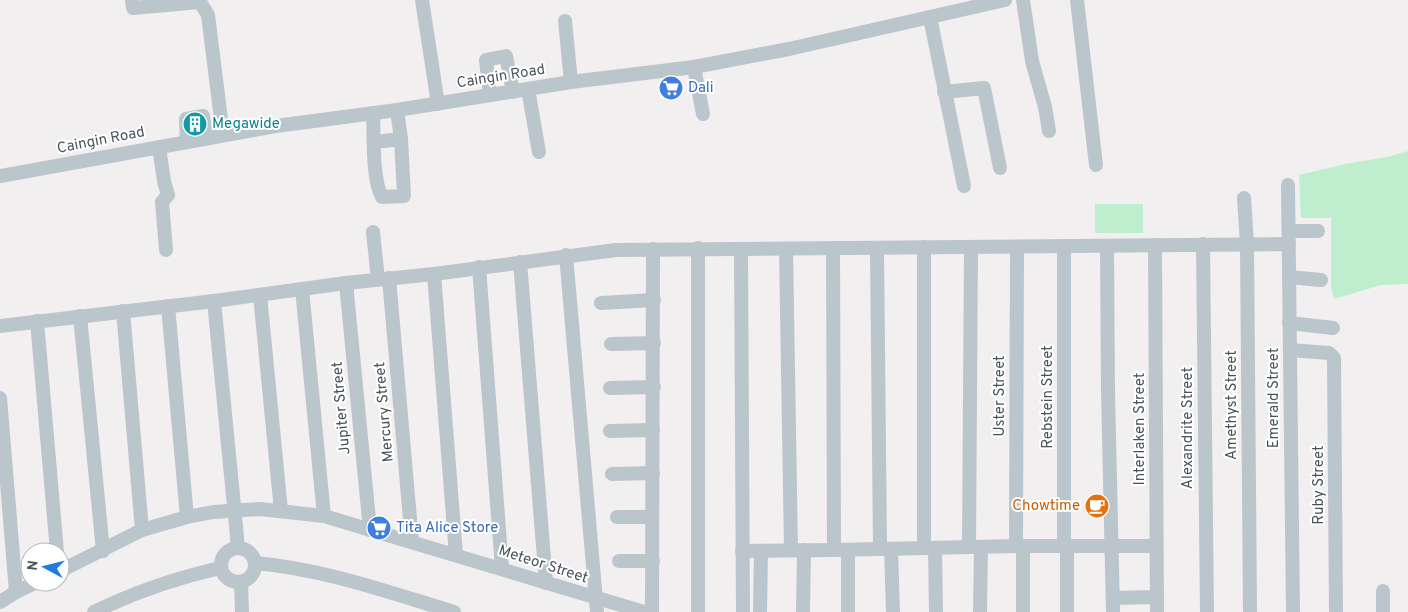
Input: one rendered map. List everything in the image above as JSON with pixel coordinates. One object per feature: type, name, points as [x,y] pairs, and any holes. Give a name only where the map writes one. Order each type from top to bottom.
[{"type":"street","points":[[132,0],[133,8],[200,2],[208,15],[223,135]]},
{"type":"street","points":[[422,0],[438,104]]},
{"type":"street","name":"Caingin Road","points":[[0,176],[276,126],[373,114],[572,82],[694,67],[789,49],[930,17],[983,2],[1005,0]]},
{"type":"street","points":[[1023,0],[1032,61],[1045,107],[1049,132]]},
{"type":"street","points":[[1077,0],[1096,165]]},
{"type":"street","points":[[930,17],[964,186]]},
{"type":"street","points":[[565,21],[572,82]]},
{"type":"street","points":[[490,95],[486,60],[506,56],[513,92]]},
{"type":"street","points":[[694,67],[703,114]]},
{"type":"street","points":[[944,92],[984,88],[1000,168]]},
{"type":"street","points":[[528,89],[539,152]]},
{"type":"street","points":[[373,114],[377,189],[382,197],[404,196],[401,139],[397,110]]},
{"type":"street","points":[[187,141],[186,119],[203,116],[206,138]]},
{"type":"street","points":[[374,142],[401,139]]},
{"type":"street","points":[[159,147],[168,196],[162,202],[166,250]]},
{"type":"street","name":"Emerald Street","points":[[1288,185],[1293,612]]},
{"type":"street","name":"Amethyst Street","points":[[1244,198],[1247,244],[1250,612]]},
{"type":"street","points":[[0,326],[214,301],[346,283],[434,274],[616,250],[1247,244],[1318,231]]},
{"type":"street","name":"Mercury Street","points":[[373,232],[384,279],[412,542]]},
{"type":"street","name":"Alexandrite Street","points":[[1203,244],[1207,612]]},
{"type":"street","name":"Interlaken Street","points":[[1155,245],[1157,612]]},
{"type":"street","name":"Rebstein Street","points":[[1064,246],[1067,612]]},
{"type":"street","points":[[1107,246],[1113,612]]},
{"type":"street","points":[[924,247],[929,548],[936,612]]},
{"type":"street","points":[[971,247],[975,547],[980,612]]},
{"type":"street","name":"Uster Street","points":[[1017,247],[1020,546],[1024,612]]},
{"type":"street","points":[[698,248],[698,612]]},
{"type":"street","points":[[833,248],[841,550],[848,612]]},
{"type":"street","points":[[878,248],[886,549],[892,612]]},
{"type":"street","points":[[652,612],[653,249]]},
{"type":"street","points":[[741,249],[743,612]]},
{"type":"street","points":[[786,249],[798,550],[803,612]]},
{"type":"street","points":[[566,256],[597,605]]},
{"type":"street","points":[[520,262],[546,583]]},
{"type":"street","points":[[479,268],[502,569]]},
{"type":"street","points":[[434,274],[456,555]]},
{"type":"street","points":[[1289,277],[1321,280]]},
{"type":"street","name":"Jupiter Street","points":[[346,283],[370,530]]},
{"type":"street","points":[[302,289],[324,516]]},
{"type":"street","points":[[260,295],[281,511]]},
{"type":"street","points":[[601,303],[654,300]]},
{"type":"street","points":[[214,301],[238,547]]},
{"type":"street","points":[[168,306],[187,516]]},
{"type":"street","points":[[123,311],[142,530]]},
{"type":"street","points":[[80,316],[102,551]]},
{"type":"street","points":[[38,321],[56,542]]},
{"type":"street","points":[[1290,323],[1333,328]]},
{"type":"street","points":[[611,344],[654,344]]},
{"type":"street","name":"Ruby Street","points":[[1290,350],[1329,353],[1334,358],[1336,612]]},
{"type":"street","points":[[610,388],[654,387]]},
{"type":"street","points":[[0,398],[16,592]]},
{"type":"street","points":[[610,431],[653,430]]},
{"type":"street","points":[[612,474],[653,473]]},
{"type":"street","name":"Meteor Street","points":[[70,566],[142,530],[187,516],[260,509],[324,516],[546,583],[597,605],[644,612]]},
{"type":"street","points":[[616,517],[652,517]]},
{"type":"street","points":[[742,550],[1156,546]]},
{"type":"street","points":[[238,547],[249,552],[255,563],[252,575],[242,582],[228,580],[220,568],[224,553],[238,547]]},
{"type":"street","points":[[760,612],[761,551]]},
{"type":"street","points":[[618,561],[653,561]]},
{"type":"street","points":[[255,563],[319,572],[454,612]]},
{"type":"street","points":[[94,612],[154,586],[188,575],[220,568]]},
{"type":"street","points":[[242,582],[242,612]]},
{"type":"street","points":[[0,602],[20,590]]},
{"type":"street","points":[[1382,591],[1383,612]]},
{"type":"street","points":[[1112,598],[1156,597]]},
{"type":"shaded area","points":[[509,53],[514,87],[486,91],[481,58]]},
{"type":"green space","points":[[1408,151],[1408,284],[1381,285],[1334,299],[1331,287],[1331,218],[1301,218],[1299,175]]},
{"type":"green space","points":[[1095,204],[1143,204],[1143,233],[1095,233]]},
{"type":"place","name":"Dali","points":[[671,88]]},
{"type":"place","name":"Megawide","points":[[195,124]]},
{"type":"place","name":"Chowtime","points":[[1097,506]]},
{"type":"place","name":"Tita Alice Store","points":[[379,528]]}]
